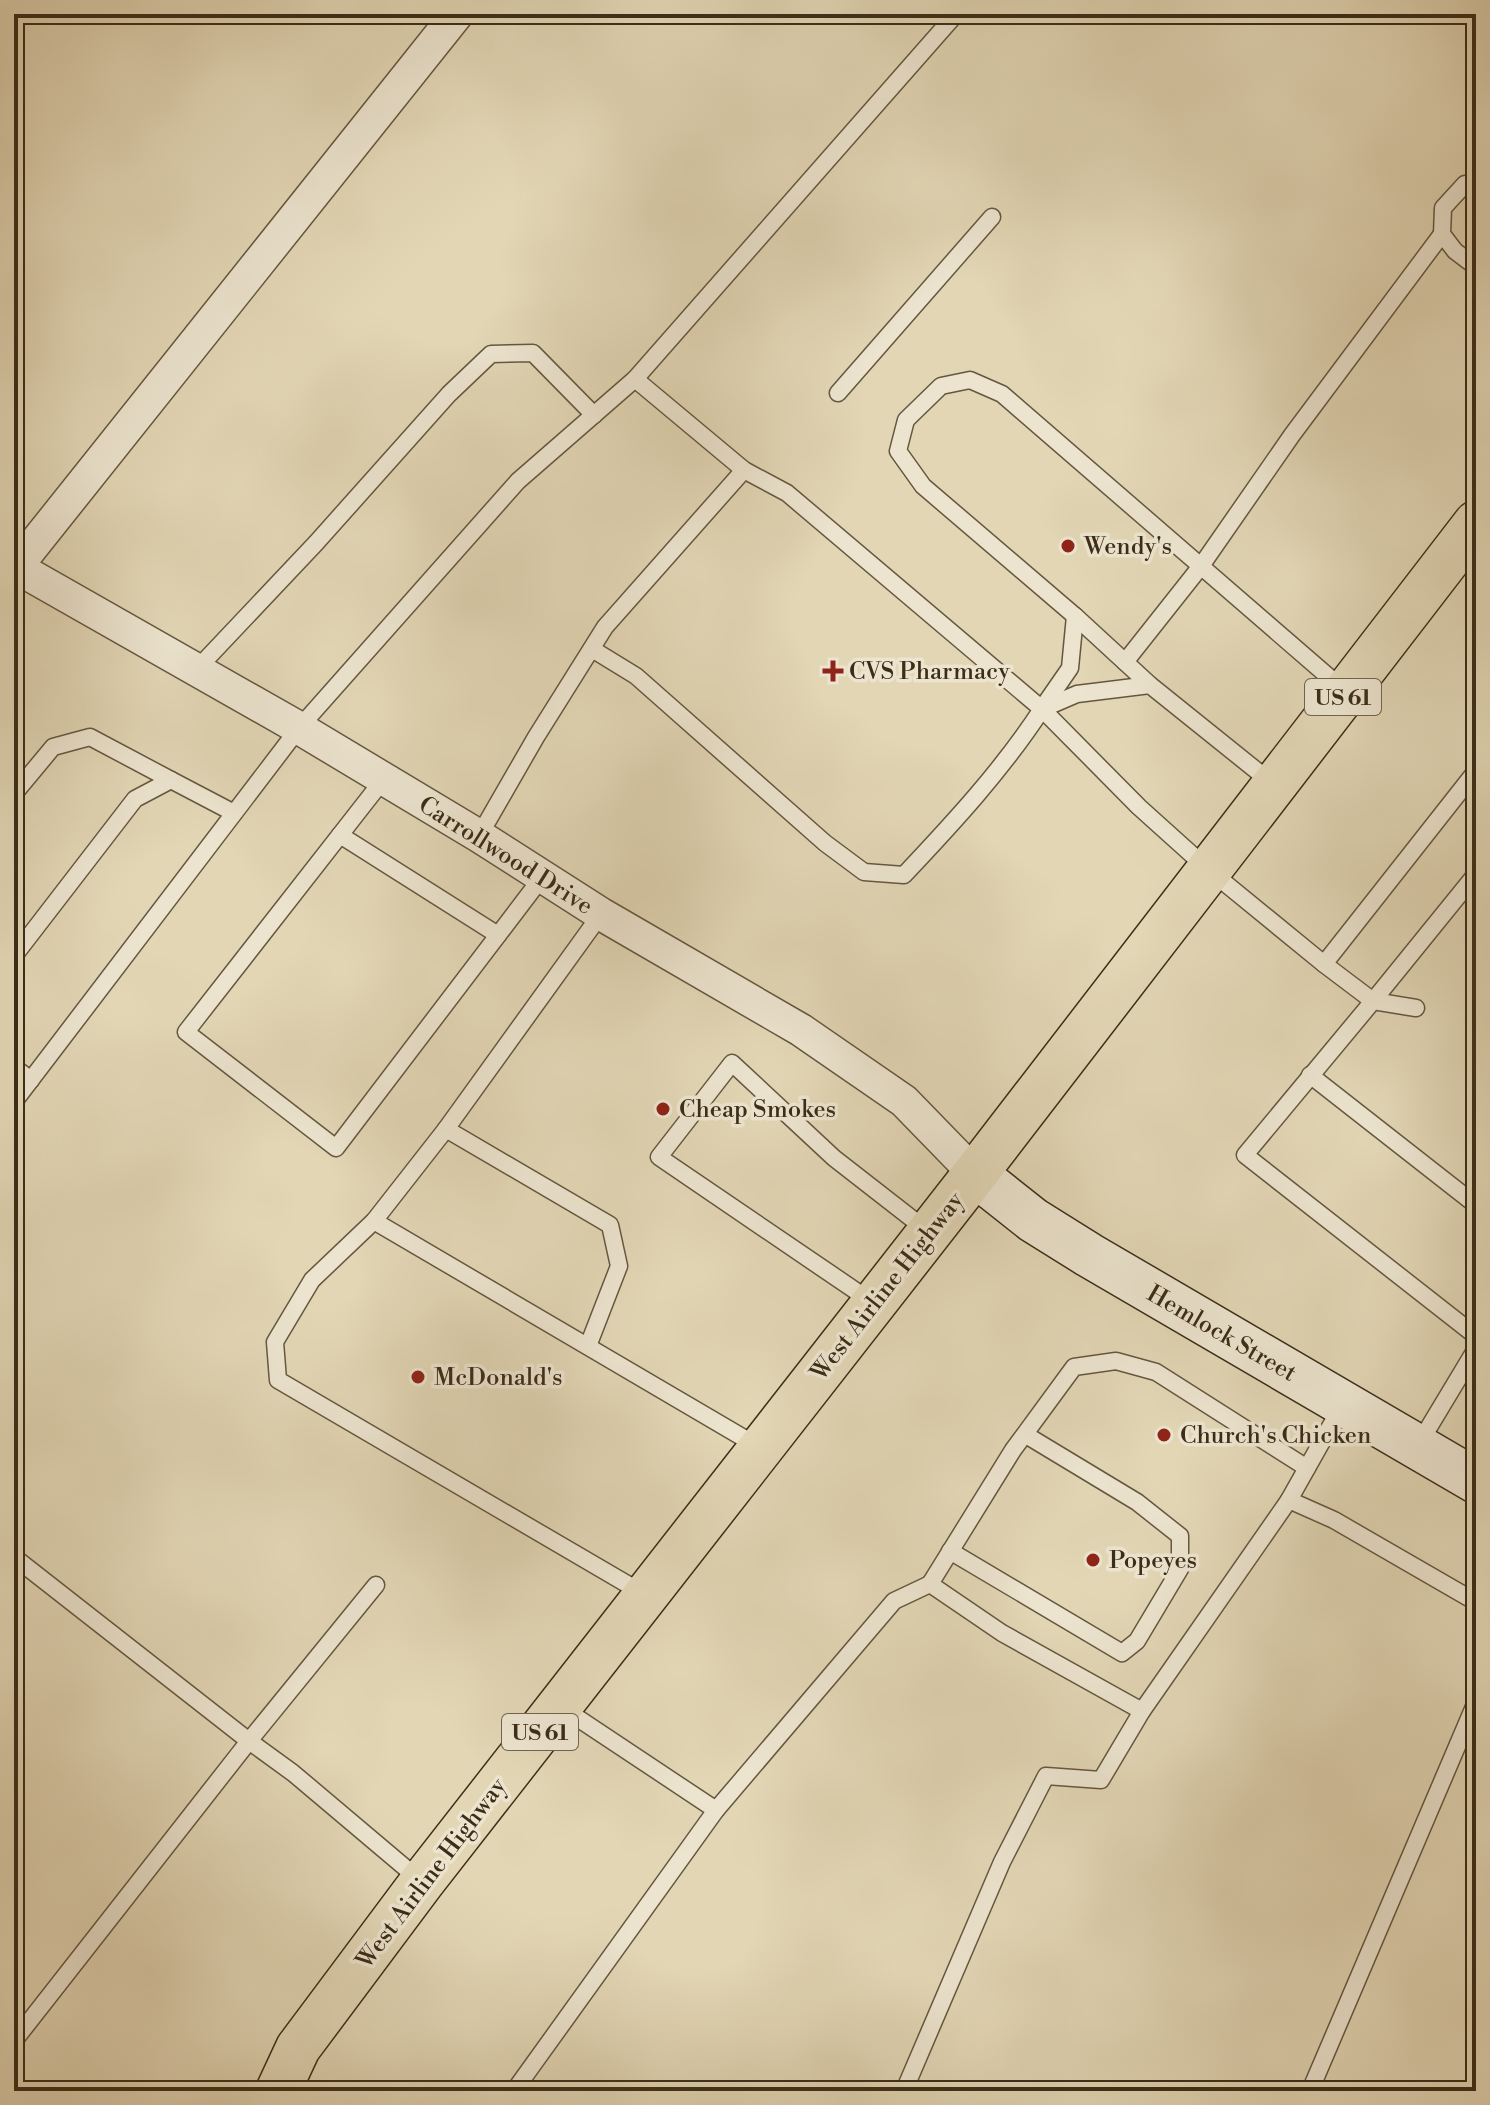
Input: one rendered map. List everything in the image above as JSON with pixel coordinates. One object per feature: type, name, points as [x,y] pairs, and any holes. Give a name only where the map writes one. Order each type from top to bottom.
[{"type":"highway","name":"West Airline Highway","points":[[278,2091],[298,2048],[422,1882],[975,1174],[1476,523]]},
{"type":"highway","name":"West Airline Highway","points":[[246,2091],[298,2048]]},
{"type":"street","points":[[15,567],[457,14]]},
{"type":"street","name":"Carrollwood Drive","points":[[15,567],[299,728],[479,836],[601,914],[801,1030],[904,1101],[975,1174]]},
{"type":"street","name":"Hemlock Street","points":[[975,1174],[1033,1220],[1066,1241],[1476,1481]]},
{"type":"lane","points":[[14,1102],[299,728],[518,481],[635,379],[956,14]]},
{"type":"lane","points":[[1125,662],[1201,566],[1292,435],[1442,234],[1443,208],[1465,184],[1476,184]]},
{"type":"lane","points":[[838,393],[992,217]]},
{"type":"lane","points":[[1442,234],[1455,251],[1476,267]]},
{"type":"lane","points":[[196,670],[316,543],[449,394],[491,354],[533,353],[594,415]]},
{"type":"lane","points":[[635,379],[744,470],[787,493],[1042,709],[1139,807],[1209,870],[1324,964],[1373,1001],[1416,1008]]},
{"type":"lane","points":[[1275,785],[1150,685],[1075,616],[923,486],[898,451],[906,420],[941,386],[970,380],[1002,394],[1347,692]]},
{"type":"lane","points":[[479,836],[605,627],[744,470]]},
{"type":"lane","points":[[592,649],[636,676],[825,843],[864,872],[904,875],[978,796],[1018,746],[1070,668],[1075,616]]},
{"type":"lane","points":[[1042,709],[1077,694],[1150,685]]},
{"type":"lane","points":[[14,794],[53,747],[90,737],[234,813]]},
{"type":"lane","points":[[1324,964],[1476,771]]},
{"type":"lane","points":[[14,956],[135,799],[171,780]]},
{"type":"lane","points":[[383,780],[186,1032],[336,1148],[543,876]]},
{"type":"lane","points":[[340,835],[498,935]]},
{"type":"lane","points":[[1476,874],[1245,1155],[1476,1336]]},
{"type":"lane","points":[[601,914],[446,1129],[374,1221],[312,1280],[275,1342],[278,1380],[646,1595]]},
{"type":"lane","points":[[873,1303],[659,1157],[732,1063],[834,1158],[929,1232]]},
{"type":"lane","points":[[14,1067],[31,1080]]},
{"type":"lane","points":[[1310,1075],[1476,1205]]},
{"type":"lane","points":[[446,1129],[610,1225],[619,1266],[588,1346]]},
{"type":"lane","points":[[374,1221],[761,1448]]},
{"type":"lane","points":[[1416,1447],[1476,1349]]},
{"type":"lane","points":[[514,2091],[716,1810],[894,1601],[930,1584],[1013,1450],[1074,1367],[1116,1361],[1156,1372],[1307,1468]]},
{"type":"lane","points":[[904,2091],[1002,1862],[1046,1776],[1101,1780],[1142,1711],[1289,1500],[1343,1404]]},
{"type":"lane","points":[[950,1551],[1122,1653],[1137,1641],[1180,1569],[1180,1536],[1137,1502],[1026,1435]]},
{"type":"lane","points":[[1289,1500],[1334,1520],[1476,1602]]},
{"type":"lane","points":[[14,1557],[293,1773],[422,1882]]},
{"type":"lane","points":[[930,1584],[1002,1633],[1142,1711]]},
{"type":"lane","points":[[14,2041],[249,1741],[376,1585]]},
{"type":"lane","points":[[1310,2091],[1476,1702]]},
{"type":"lane","points":[[560,1706],[716,1810]]},
{"type":"place","name":"Wendy's","points":[[1068,546]]},
{"type":"place","name":"CVS Pharmacy","points":[[833,671]]},
{"type":"place","name":"Cheap Smokes","points":[[663,1109]]},
{"type":"place","name":"McDonald's","points":[[418,1377]]},
{"type":"place","name":"Church's Chicken","points":[[1164,1435]]},
{"type":"place","name":"Popeyes","points":[[1093,1560]]}]
